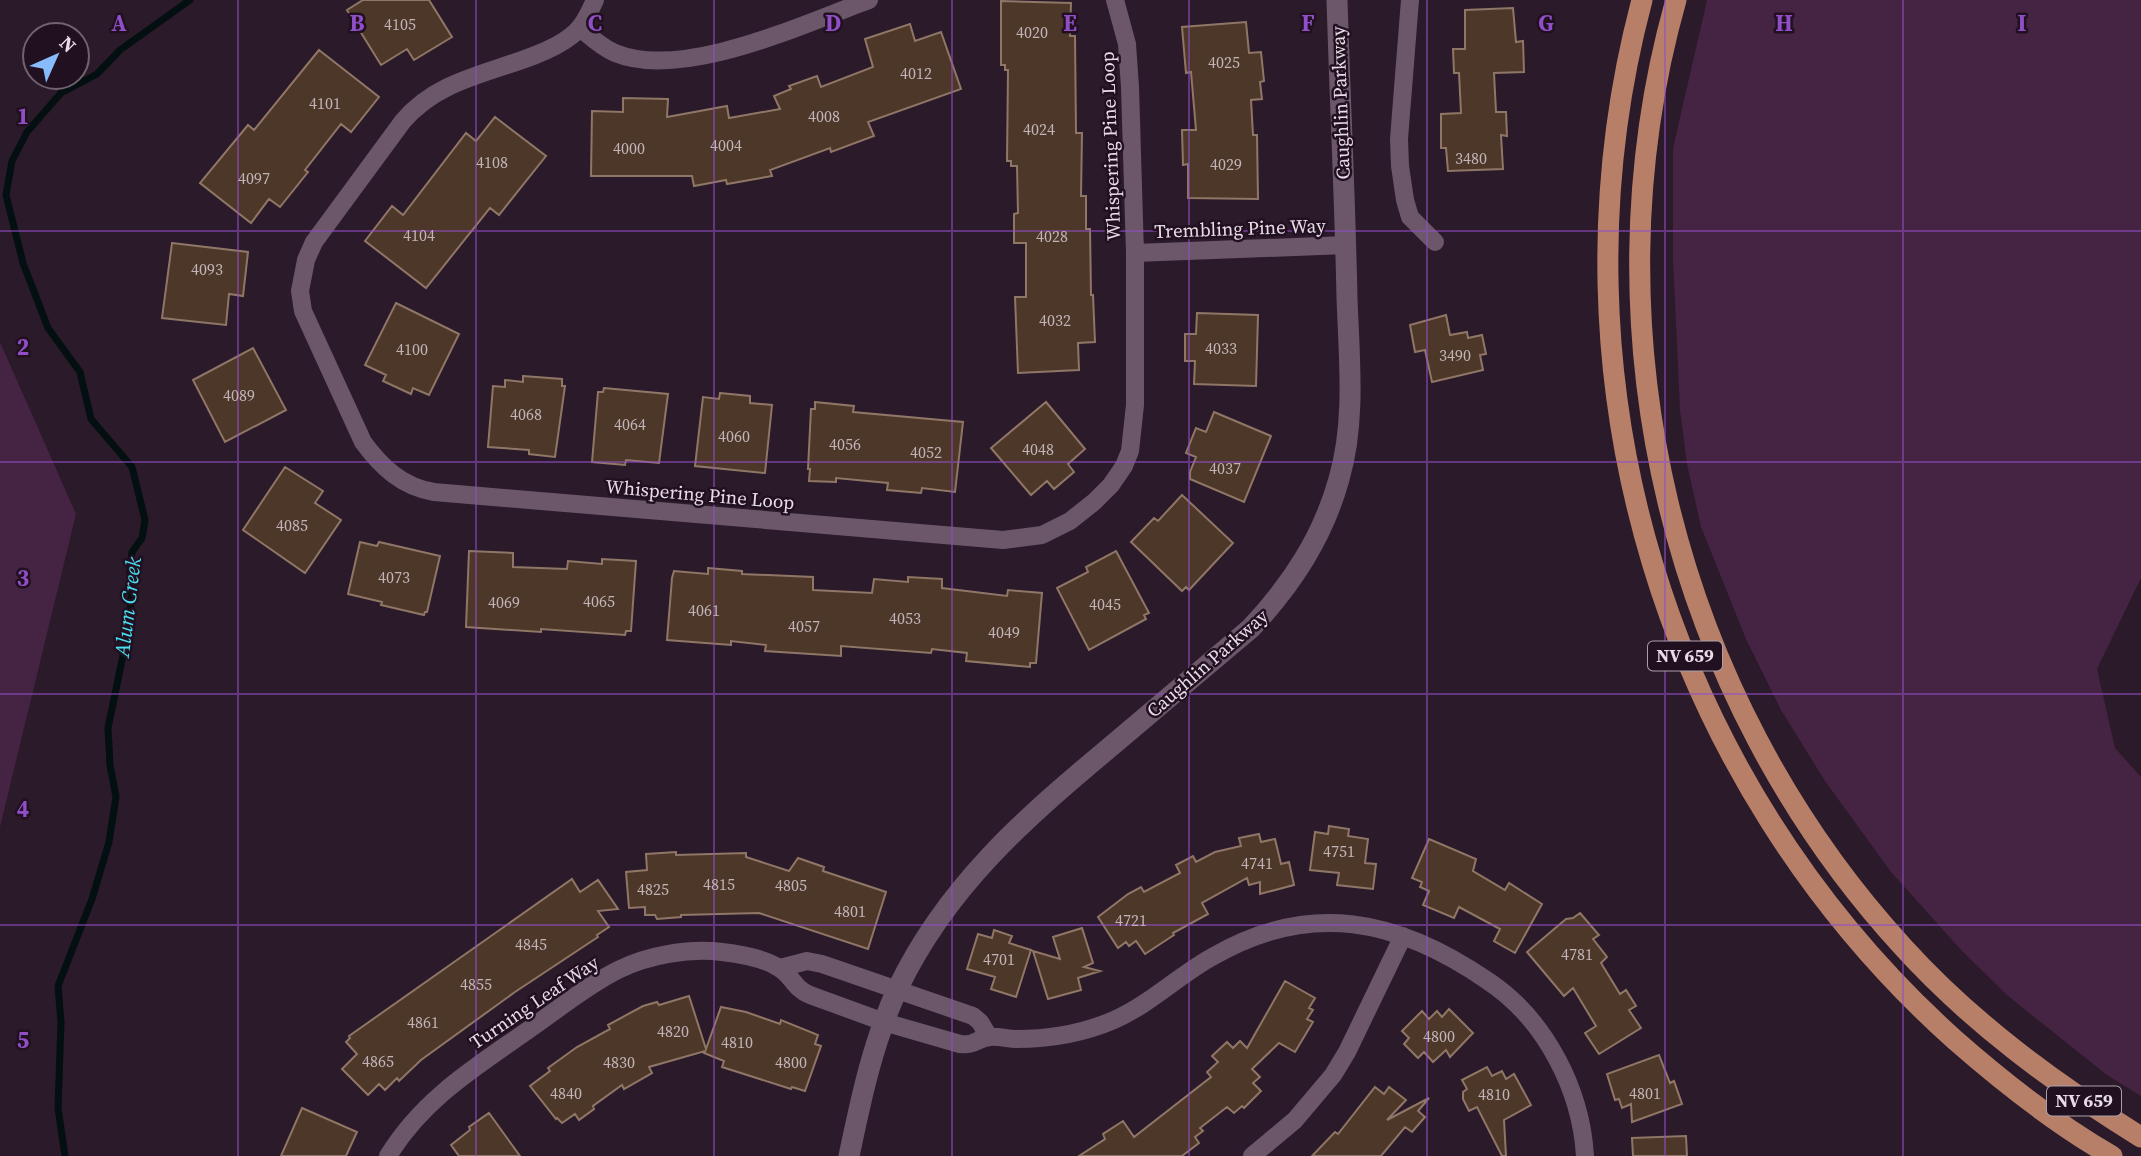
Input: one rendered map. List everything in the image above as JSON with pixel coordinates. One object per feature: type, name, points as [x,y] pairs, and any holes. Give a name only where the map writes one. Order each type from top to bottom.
[{"type":"main road","name":"NV 659","points":[[1642,0],[1622,96],[1612,180],[1607,257],[1614,385],[1624,454],[1643,535],[1667,612],[1696,685],[1735,762],[1776,831],[1819,894],[1870,956],[1924,1012],[1988,1069],[2044,1111],[2112,1156]]},
{"type":"main road","name":"NV 659","points":[[1676,0],[1649,117],[1640,204],[1639,305],[1648,400],[1664,486],[1681,556],[1709,637],[1738,703],[1794,805],[1876,917],[1964,1008],[2028,1062],[2141,1137]]},
{"type":"street","name":"Whispering Pine Loop","points":[[595,0],[580,28],[571,37],[547,51],[452,84],[418,104],[321,231],[309,251],[300,291],[306,320],[363,442],[387,470],[414,487],[434,492],[983,539],[1023,539],[1059,528],[1094,502],[1118,475],[1130,451],[1135,404],[1135,253],[1127,44],[1115,0]]},
{"type":"street","points":[[580,28],[606,48],[631,58],[697,58],[725,52],[869,0]]},
{"type":"street","name":"Caughlin Parkway","points":[[849,1156],[864,1088],[884,1022],[913,960],[951,899],[1001,843],[1049,798],[1251,628],[1301,569],[1331,505],[1347,443],[1349,365],[1336,0]]},
{"type":"street","points":[[1410,0],[1399,139],[1401,166],[1410,217],[1436,242]]},
{"type":"street","name":"Trembling Pine Way","points":[[1135,253],[1346,245]]},
{"type":"street","name":"Turning Leaf Way","points":[[388,1156],[415,1117],[434,1098],[591,986],[619,969],[669,954],[721,952],[748,957],[780,968],[798,990],[884,1022],[971,1045],[989,1037],[1034,1039],[1101,1025],[1137,1008],[1209,958],[1233,945],[1284,926],[1338,922],[1364,925],[1403,936],[1465,965],[1499,988],[1526,1014],[1546,1040],[1564,1073],[1578,1109],[1585,1156]]},
{"type":"street","points":[[1252,1156],[1295,1120],[1333,1075],[1347,1052],[1403,936]]},
{"type":"street","name":"Turning Leaf Way","points":[[780,968],[807,961],[897,990],[973,1016],[989,1037]]},
{"type":"shaded area","points":[[1707,0],[2141,0],[2141,578],[2097,669],[2115,748],[2141,777],[2141,1096],[2107,1075],[2008,996],[1962,951],[1891,872],[1825,781],[1781,710],[1746,639],[1701,527],[1687,464],[1680,410],[1673,259],[1673,148]]},
{"type":"shaded area","points":[[0,342],[76,514],[0,827]]},
{"type":"building","points":[[363,0],[429,0],[452,37],[414,60],[407,49],[381,65],[347,10]]},
{"type":"building","points":[[1001,1],[1071,3],[1070,36],[1075,36],[1076,133],[1082,133],[1081,196],[1086,196],[1086,229],[1090,229],[1095,342],[1078,343],[1079,370],[1018,373],[1015,297],[1026,297],[1026,243],[1014,243],[1014,214],[1018,213],[1017,166],[1011,166],[1011,161],[1007,161],[1008,70],[1005,70],[1005,65],[1001,65]]},
{"type":"building","points":[[1513,8],[1516,42],[1523,41],[1524,72],[1494,73],[1496,112],[1506,112],[1507,136],[1501,135],[1503,169],[1448,171],[1446,148],[1441,148],[1441,114],[1461,113],[1459,73],[1454,73],[1453,49],[1465,49],[1465,10]]},
{"type":"building","points":[[1246,22],[1249,53],[1261,52],[1264,81],[1260,82],[1262,99],[1251,100],[1253,135],[1257,135],[1258,199],[1188,198],[1188,164],[1183,165],[1182,130],[1196,130],[1191,72],[1186,73],[1182,27]]},
{"type":"building","points":[[910,24],[915,41],[941,32],[961,89],[868,122],[874,136],[831,152],[830,148],[770,170],[772,176],[727,184],[726,180],[694,186],[692,176],[591,176],[592,111],[623,112],[623,98],[668,99],[667,117],[727,106],[729,118],[780,109],[774,96],[791,89],[789,86],[817,76],[821,87],[873,67],[865,39]]},
{"type":"building","points":[[319,50],[379,97],[351,132],[341,124],[280,207],[269,199],[251,223],[200,183],[248,125],[254,130]]},
{"type":"building","points":[[495,117],[546,156],[499,215],[490,208],[426,288],[365,241],[392,206],[403,215],[466,133],[476,141]]},
{"type":"building","points":[[172,243],[248,252],[243,296],[229,294],[226,325],[162,318]]},
{"type":"building","points":[[396,303],[459,334],[429,395],[413,388],[411,394],[383,381],[386,375],[365,365]]},
{"type":"building","points":[[1197,313],[1258,315],[1256,386],[1194,384],[1195,361],[1185,361],[1185,334],[1196,334]]},
{"type":"building","points":[[1446,315],[1450,335],[1467,332],[1468,338],[1482,335],[1486,354],[1480,355],[1483,370],[1432,382],[1425,350],[1415,352],[1410,325]]},
{"type":"building","points":[[253,348],[286,410],[225,442],[193,380]]},
{"type":"building","points":[[523,376],[562,379],[562,386],[565,386],[555,457],[529,454],[529,450],[488,447],[493,386],[505,387],[505,380],[523,382]]},
{"type":"building","points":[[604,388],[668,394],[659,463],[626,460],[625,465],[592,462],[598,392],[603,392]]},
{"type":"building","points":[[720,393],[750,396],[750,403],[772,405],[765,473],[695,466],[703,397],[719,399]]},
{"type":"building","points":[[815,402],[854,406],[853,412],[963,422],[955,492],[922,488],[921,493],[887,490],[888,483],[836,478],[836,482],[809,481],[811,409],[815,409]]},
{"type":"building","points":[[1046,402],[1085,449],[1068,464],[1074,472],[1054,489],[1047,481],[1031,495],[991,448]]},
{"type":"building","points":[[1214,412],[1271,436],[1244,502],[1190,479],[1196,457],[1186,453],[1196,428],[1206,432]]},
{"type":"building","points":[[285,467],[323,491],[315,503],[341,520],[305,573],[243,530]]},
{"type":"building","points":[[1182,495],[1233,543],[1189,590],[1186,587],[1182,591],[1131,542],[1154,518],[1158,521]]},
{"type":"building","points":[[360,542],[377,546],[379,542],[440,556],[427,612],[424,615],[348,594]]},
{"type":"building","points":[[469,551],[513,553],[513,567],[567,569],[568,561],[602,564],[602,559],[636,561],[631,631],[626,631],[625,635],[466,627]]},
{"type":"building","points":[[1116,551],[1149,613],[1144,615],[1146,619],[1089,650],[1057,588],[1088,572],[1086,567]]},
{"type":"building","points":[[708,568],[742,571],[742,574],[813,577],[813,590],[872,593],[874,579],[908,582],[908,577],[942,579],[942,588],[1007,596],[1008,590],[1042,593],[1036,663],[1030,663],[1030,667],[966,661],[967,653],[932,649],[931,653],[841,646],[841,656],[765,651],[766,645],[731,641],[731,645],[667,640],[674,571],[708,574]]},
{"type":"building","points":[[1329,826],[1349,829],[1348,836],[1368,839],[1365,863],[1376,864],[1373,889],[1337,885],[1339,873],[1310,870],[1315,832],[1328,834]]},
{"type":"building","points":[[1259,834],[1261,842],[1275,839],[1281,864],[1289,862],[1294,885],[1260,894],[1260,882],[1249,885],[1247,878],[1202,903],[1208,914],[1173,933],[1174,935],[1145,954],[1136,941],[1129,946],[1126,942],[1118,948],[1098,917],[1141,887],[1144,892],[1180,873],[1176,865],[1193,856],[1196,862],[1215,852],[1241,846],[1239,838]]},
{"type":"building","points":[[1429,839],[1476,859],[1473,871],[1505,890],[1509,883],[1542,904],[1515,953],[1494,941],[1500,929],[1459,907],[1454,918],[1423,905],[1429,891],[1420,887],[1422,882],[1412,878]]},
{"type":"building","points":[[676,852],[676,855],[746,853],[746,857],[789,871],[798,858],[824,867],[823,871],[886,892],[868,949],[759,913],[681,915],[657,919],[655,915],[645,915],[645,907],[629,908],[626,872],[647,870],[646,854]]},
{"type":"building","points":[[572,879],[580,892],[598,880],[618,909],[598,911],[609,927],[597,935],[598,937],[515,992],[421,1060],[399,1081],[397,1078],[385,1090],[379,1084],[368,1095],[342,1069],[357,1054],[346,1042],[349,1036]]},
{"type":"building","points":[[1580,913],[1599,935],[1593,939],[1607,957],[1601,963],[1620,994],[1626,990],[1636,1006],[1629,1010],[1641,1028],[1599,1054],[1585,1033],[1596,1026],[1573,988],[1564,996],[1527,952],[1566,919]]},
{"type":"building","points":[[1082,928],[1093,963],[1084,967],[1100,971],[1078,978],[1081,990],[1048,999],[1033,951],[1060,959],[1053,937]]},
{"type":"building","points":[[994,930],[1012,936],[1009,943],[1031,950],[1016,997],[991,989],[995,977],[967,969],[978,934],[992,938]]},
{"type":"building","points":[[1285,981],[1315,998],[1309,1008],[1313,1010],[1307,1019],[1313,1022],[1295,1052],[1279,1043],[1252,1069],[1260,1077],[1253,1083],[1261,1091],[1244,1108],[1242,1106],[1234,1113],[1227,1107],[1200,1128],[1203,1131],[1195,1137],[1199,1143],[1182,1156],[1079,1156],[1105,1139],[1103,1134],[1123,1121],[1134,1137],[1211,1077],[1207,1072],[1218,1062],[1212,1056],[1227,1042],[1233,1048],[1240,1041],[1247,1048]]},
{"type":"building","points":[[689,996],[706,1049],[721,1007],[746,1012],[780,1024],[781,1020],[818,1035],[815,1044],[821,1046],[805,1091],[722,1067],[724,1061],[704,1053],[705,1051],[649,1067],[652,1073],[624,1089],[622,1085],[579,1120],[575,1114],[562,1123],[556,1119],[530,1086],[550,1071],[548,1068],[577,1047],[610,1029],[608,1025],[643,1006],[657,1002],[659,1005]]},
{"type":"building","points":[[1449,1009],[1473,1033],[1450,1057],[1446,1050],[1433,1062],[1424,1052],[1418,1058],[1404,1044],[1409,1038],[1402,1031],[1422,1011],[1429,1019],[1437,1011],[1442,1017]]},
{"type":"building","points":[[1659,1055],[1670,1083],[1674,1081],[1682,1104],[1632,1122],[1631,1104],[1622,1108],[1619,1099],[1615,1100],[1607,1074]]},
{"type":"building","points":[[1487,1067],[1492,1076],[1502,1071],[1506,1079],[1514,1074],[1531,1105],[1504,1120],[1506,1156],[1502,1156],[1477,1107],[1469,1111],[1463,1099],[1463,1092],[1467,1089],[1462,1080]]},
{"type":"building","points":[[1375,1087],[1384,1094],[1389,1087],[1406,1100],[1387,1120],[1429,1098],[1418,1111],[1425,1117],[1412,1132],[1405,1127],[1381,1156],[1312,1156],[1335,1132],[1338,1134]]},
{"type":"building","points":[[302,1108],[357,1132],[346,1156],[281,1156]]},
{"type":"building","points":[[489,1113],[520,1156],[459,1156],[451,1145],[470,1130],[469,1127]]},
{"type":"building","points":[[1686,1136],[1687,1156],[1633,1156],[1632,1138]]},
{"type":"waterway","name":"Alum Creek","points":[[65,1156],[58,1108],[61,1022],[58,986],[92,899],[109,842],[116,797],[110,765],[108,728],[128,631],[132,552],[142,538],[145,520],[132,467],[91,419],[80,372],[48,328],[23,263],[6,195],[12,161],[27,132],[61,93],[97,74],[120,50],[190,0]]}]
